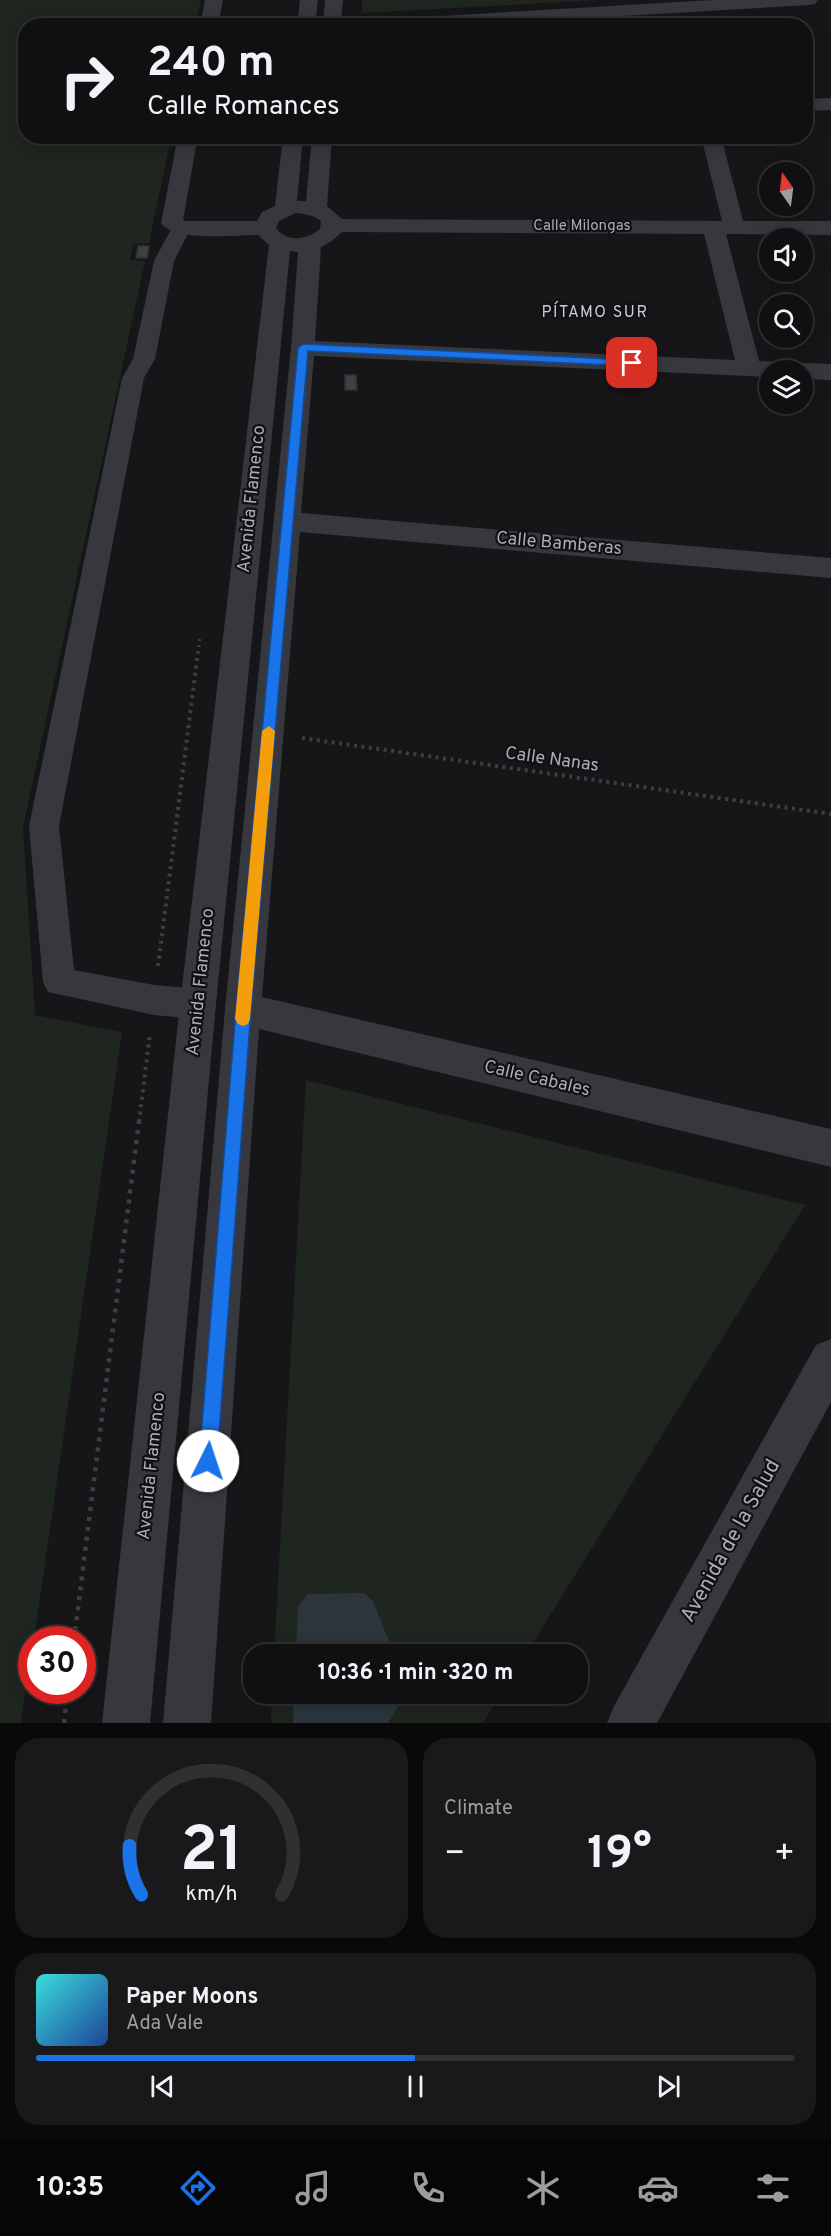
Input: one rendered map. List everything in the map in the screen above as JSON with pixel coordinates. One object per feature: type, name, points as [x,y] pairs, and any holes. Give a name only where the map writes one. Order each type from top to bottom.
[{"type":"street","points":[[211,18],[214,0]]},
{"type":"street","points":[[307,18],[309,0]]},
{"type":"street","points":[[333,18],[334,0]]},
{"type":"street","points":[[487,18],[809,0]]},
{"type":"street","points":[[714,5],[721,18]]},
{"type":"street","points":[[813,105],[831,104]]},
{"type":"street","points":[[187,144],[177,226],[164,261],[144,359],[133,378],[44,826],[59,982],[154,1000],[198,1004]]},
{"type":"street","name":"Avenida Flamenco","points":[[187,1723],[243,1010],[303,348],[295,230],[293,144]]},
{"type":"street","points":[[316,209],[321,144]]},
{"type":"street","points":[[712,144],[723,227],[749,368]]},
{"type":"street","points":[[177,226],[295,230],[328,216],[316,209],[306,207],[295,230]]},
{"type":"street","name":"Calle Milongas","points":[[295,230],[831,228]]},
{"type":"street","name":"Avenida Flamenco","points":[[126,1723],[198,1004],[295,230]]},
{"type":"street","points":[[303,348],[759,368]]},
{"type":"street","points":[[813,371],[831,372]]},
{"type":"street","name":"Calle Bamberas","points":[[287,521],[831,568]]},
{"type":"street","name":"Calle Cabales","points":[[243,1010],[831,1148]]},
{"type":"street","name":"Avenida de la Salud","points":[[630,1723],[831,1360]]},
{"type":"path","points":[[76,1626],[201,627]]},
{"type":"path","name":"Calle Nanas","points":[[269,733],[831,814]]},
{"type":"path","points":[[64,1723],[66,1704]]},
{"type":"shaded area","points":[[0,0],[201,0],[197,18],[18,18],[18,144],[170,144],[149,243],[133,244],[130,260],[145,261],[23,827],[35,1015],[122,1032],[36,1626],[18,1626],[18,1704],[24,1704],[21,1723],[0,1723]]},
{"type":"shaded area","points":[[362,0],[599,0],[362,13]]},
{"type":"shaded area","points":[[306,1080],[805,1205],[532,1644],[275,1644]]},
{"type":"shaded area","points":[[364,1593],[373,1601],[390,1644],[296,1644],[298,1606],[308,1594]]},
{"type":"shaded area","points":[[272,1704],[495,1704],[483,1723],[271,1723]]},
{"type":"shaded area","points":[[294,1704],[400,1704],[388,1723],[293,1723]]},
{"type":"building","points":[[138,246],[149,246],[147,258],[136,258]]},
{"type":"building","points":[[345,375],[356,375],[357,390],[345,390]]},
{"type":"slow traffic","points":[[243,1019],[269,731]]},
{"type":"district","name":"PÍTAMO SUR","points":[[595,313]]},
{"type":"route","points":[[208,1461],[243,1010],[303,348],[632,363]]}]
